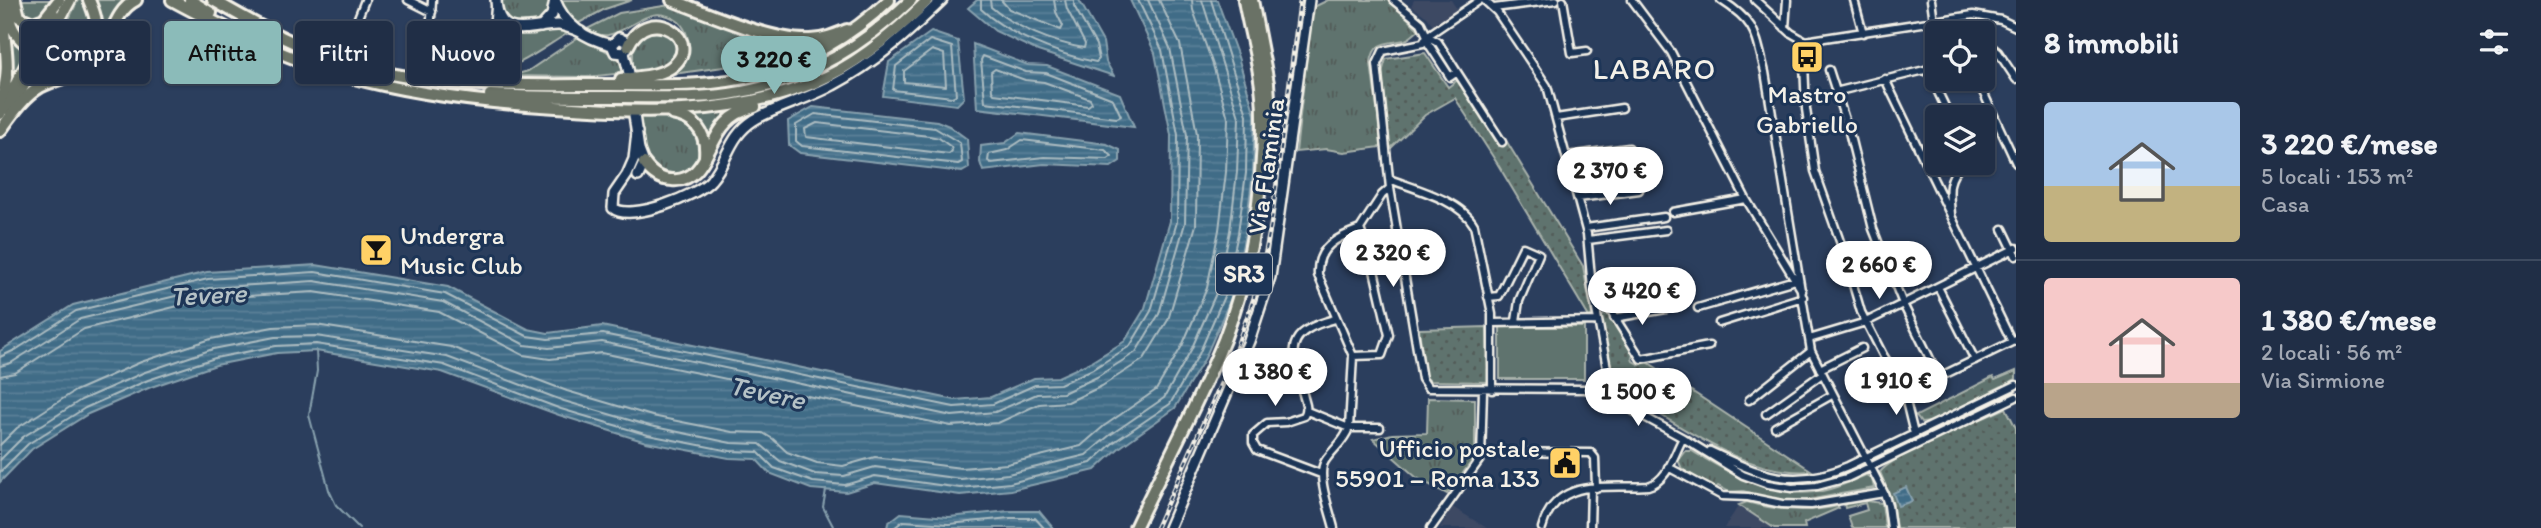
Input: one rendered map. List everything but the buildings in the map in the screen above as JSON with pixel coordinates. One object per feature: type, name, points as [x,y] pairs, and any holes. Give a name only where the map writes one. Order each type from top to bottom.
[{"type":"highway","points":[[0,102],[7,75],[1,24],[3,0]]},
{"type":"highway","points":[[9,0],[10,24],[17,36],[26,44],[57,59],[77,58],[93,43],[96,20],[89,0]]},
{"type":"highway","points":[[15,0],[18,16],[33,23],[44,19],[59,0]]},
{"type":"highway","points":[[0,131],[38,88],[81,72],[94,61],[106,45],[120,14],[136,0]]},
{"type":"highway","points":[[164,0],[197,13]]},
{"type":"highway","points":[[172,0],[213,21]]},
{"type":"highway","points":[[190,0],[223,21]]},
{"type":"highway","points":[[213,0],[250,21]]},
{"type":"highway","points":[[222,0],[250,21]]},
{"type":"highway","points":[[672,0],[741,25],[799,40],[831,36],[871,17]]},
{"type":"highway","points":[[281,36],[316,53],[390,74],[452,82],[581,85],[701,83],[755,76],[802,60],[826,48],[871,17],[890,0]]},
{"type":"highway","points":[[428,93],[666,97],[737,93],[783,81],[848,51],[874,34],[911,0]]},
{"type":"highway","points":[[644,163],[652,173],[661,178],[674,181],[686,178],[697,171],[720,130],[734,115],[789,95],[873,49],[928,0]]},
{"type":"highway","name":"SR3","points":[[1135,528],[1224,339],[1241,289],[1251,244],[1259,182],[1263,116],[1259,67],[1244,0]]},
{"type":"highway","name":"SR3","points":[[1143,528],[1228,347],[1246,297],[1257,249],[1270,141],[1270,113],[1266,67],[1252,0]]},
{"type":"highway","points":[[581,85],[664,71],[677,60],[682,41],[672,24],[653,18],[638,26],[626,49]]},
{"type":"highway","points":[[281,51],[346,76],[428,93],[526,105],[652,111],[732,105],[812,83]]},
{"type":"highway","points":[[652,111],[684,117],[696,125],[705,141],[705,158]]},
{"type":"main road","points":[[0,114],[59,0]]},
{"type":"main road","points":[[0,131],[70,0]]},
{"type":"street","points":[[357,21],[365,0]]},
{"type":"street","points":[[408,0],[432,12]]},
{"type":"street","points":[[429,21],[432,0]]},
{"type":"street","points":[[540,27],[552,15],[555,0]]},
{"type":"street","points":[[555,0],[563,18],[581,32]]},
{"type":"street","points":[[637,132],[632,166],[614,194],[612,203],[614,210],[623,213],[645,210],[699,190],[713,178],[732,141],[746,127],[763,116],[831,86],[863,68],[900,41],[942,0]]},
{"type":"street","name":"Via Flaminia","points":[[1169,528],[1249,341],[1270,277],[1309,0]]},
{"type":"street","points":[[1393,0],[1421,23],[1426,38]]},
{"type":"street","points":[[1608,395],[1607,368],[1592,288],[1586,228],[1544,78],[1494,8],[1482,0],[1426,38],[1423,43],[1385,50],[1378,59],[1390,188],[1422,379],[1426,387],[1483,390],[1585,389],[1608,395],[1743,475],[1778,486],[1801,488],[1825,485],[1870,467],[2016,397]]},
{"type":"street","points":[[1494,8],[1556,0]]},
{"type":"street","points":[[1563,0],[1572,53],[1587,51]]},
{"type":"street","points":[[1632,0],[1671,52],[1746,199],[1797,279]]},
{"type":"street","points":[[1721,0],[1742,14],[1755,31],[1765,72],[1797,279],[1803,295],[1811,351],[1884,493],[1891,528]]},
{"type":"street","points":[[1755,0],[1805,41],[1925,23]]},
{"type":"street","points":[[1785,27],[1787,0]]},
{"type":"street","points":[[1854,0],[1863,33]]},
{"type":"street","points":[[1931,0],[1934,21],[1978,15],[2001,20],[2016,27]]},
{"type":"street","points":[[496,2],[504,21]]},
{"type":"street","points":[[494,21],[496,2]]},
{"type":"street","points":[[520,29],[561,25],[612,45],[614,40],[621,38],[627,41],[629,73]]},
{"type":"street","points":[[1426,38],[1437,42],[1502,142]]},
{"type":"street","points":[[1805,41],[1806,109],[1813,163],[1866,322],[1906,393],[1914,434]]},
{"type":"street","points":[[1995,50],[2016,79]]},
{"type":"street","points":[[1835,92],[1925,69]]},
{"type":"street","points":[[1829,70],[1849,131],[1873,229],[1903,304],[1939,377]]},
{"type":"street","points":[[1885,79],[2014,341],[1906,393]]},
{"type":"street","points":[[1982,91],[2016,163]]},
{"type":"street","points":[[1556,118],[1622,108]]},
{"type":"street","points":[[634,115],[644,163],[638,176]]},
{"type":"street","points":[[1567,156],[1629,148]]},
{"type":"street","points":[[1573,178],[1638,169]]},
{"type":"street","points":[[1952,175],[1952,219]]},
{"type":"street","points":[[620,185],[638,176],[661,178]]},
{"type":"street","points":[[1389,179],[1455,206],[1469,217],[1476,234],[1492,323],[1492,390]]},
{"type":"street","points":[[1334,528],[1321,474],[1326,458],[1346,436],[1349,428],[1353,356],[1318,275],[1319,262],[1332,242],[1360,229],[1382,195],[1390,188]]},
{"type":"street","points":[[1578,198],[1639,190]]},
{"type":"street","points":[[1673,212],[1746,199]]},
{"type":"street","points":[[1586,228],[1664,217]]},
{"type":"street","points":[[1353,356],[1382,355],[1389,335],[1373,267],[1360,229]]},
{"type":"street","points":[[1809,339],[1866,322],[2015,251],[2003,229]]},
{"type":"street","points":[[1588,240],[1667,230]]},
{"type":"street","points":[[1488,297],[1499,296],[1522,247],[1539,254],[1519,301],[1516,321]]},
{"type":"street","points":[[1698,308],[1797,279]]},
{"type":"street","points":[[1938,287],[1975,360]]},
{"type":"street","points":[[1592,288],[1598,292],[1641,359],[1709,346]]},
{"type":"street","points":[[1718,323],[1803,295]]},
{"type":"street","points":[[1614,318],[1666,309]]},
{"type":"street","points":[[1321,474],[1257,450],[1253,435],[1267,423],[1304,416],[1307,411],[1295,368],[1295,344],[1307,327],[1335,319]]},
{"type":"street","points":[[1492,323],[1598,321]]},
{"type":"street","points":[[1766,414],[1821,371],[1862,348]]},
{"type":"street","points":[[1749,400],[1811,351]]},
{"type":"street","points":[[1683,438],[1747,469],[1780,477],[1805,477],[1823,474],[1865,457],[2016,385]]},
{"type":"street","points":[[1431,528],[1478,464],[1482,452],[1483,390]]},
{"type":"street","points":[[1774,428],[1832,394]]},
{"type":"street","points":[[1307,411],[1349,428],[1380,429]]},
{"type":"street","points":[[1960,411],[1965,422]]},
{"type":"street","points":[[1947,418],[1951,428]]},
{"type":"street","points":[[1542,528],[1549,509],[1559,498],[1574,490],[1654,484],[1662,478],[1683,438]]},
{"type":"street","points":[[1482,452],[1591,453],[1595,458],[1590,528]]},
{"type":"street","points":[[1668,467],[1717,494],[1772,503],[1799,505],[1884,493]]},
{"type":"shaded area","points":[[1414,0],[1451,0],[1457,9],[1453,11],[1455,15],[1435,28],[1427,17],[1411,6]]},
{"type":"shaded area","points":[[1739,505],[1774,528],[1724,528]]},
{"type":"shaded area","points":[[1454,508],[1487,528],[1440,528]]},
{"type":"green space","points":[[18,0],[52,0],[43,15],[37,19],[23,16]]},
{"type":"green space","points":[[78,0],[86,0],[91,21],[68,21]]},
{"type":"green space","points":[[92,0],[128,0],[116,21],[92,21]]},
{"type":"green space","points":[[500,0],[551,0],[549,12],[540,22],[520,26],[520,21],[510,21]]},
{"type":"green space","points":[[560,0],[632,0],[605,9],[577,24],[569,17]]},
{"type":"green space","points":[[1328,0],[1387,0],[1419,30],[1405,40],[1382,44],[1373,56],[1371,63],[1380,147],[1344,152],[1326,149],[1296,152],[1312,8]]},
{"type":"green space","points":[[670,5],[794,46],[745,64],[673,74],[686,58],[689,44],[682,25],[669,16],[650,15],[608,35],[587,29],[619,13]]},
{"type":"green space","points":[[11,7],[39,21],[21,21],[20,36]]},
{"type":"green space","points":[[5,9],[21,37],[21,66],[9,89]]},
{"type":"green space","points":[[647,22],[679,39],[677,49],[664,66],[633,73],[633,41]]},
{"type":"green space","points":[[557,28],[570,32],[520,62],[520,34],[533,35]]},
{"type":"green space","points":[[580,36],[618,58],[625,73],[587,77],[520,76],[520,73],[528,71]]},
{"type":"green space","points":[[1425,53],[1448,87],[1459,79],[1499,146],[1507,142],[1583,266],[1592,315],[1589,317],[1455,98],[1425,115],[1390,149],[1382,73],[1386,59]]},
{"type":"green space","points":[[28,84],[49,84],[18,101]]},
{"type":"green space","points":[[731,111],[718,124],[707,145],[687,115]]},
{"type":"green space","points":[[639,116],[678,119],[693,129],[699,138],[700,149],[698,159],[692,167],[670,174],[656,170],[645,153]]},
{"type":"green space","points":[[1608,313],[1634,352],[1633,361],[1640,365],[1646,361],[1812,471],[1787,471],[1739,458],[1693,435],[1628,395],[1617,379],[1605,347],[1602,316]]},
{"type":"green space","points":[[1487,327],[1489,382],[1430,381],[1425,376],[1419,329]]},
{"type":"green space","points":[[1500,327],[1584,327],[1584,379],[1500,379]]},
{"type":"green space","points":[[2016,371],[2016,379],[1931,422],[1921,423],[1916,416],[1993,377],[1995,380]]},
{"type":"green space","points":[[1428,398],[1475,399],[1475,457],[1447,494],[1417,478],[1373,439],[1392,434],[1427,433]]},
{"type":"green space","points":[[2006,408],[2016,428],[2016,528],[1896,528],[1892,501],[1880,472],[1920,446]]},
{"type":"green space","points":[[1685,451],[1692,451],[1741,478],[1775,490],[1811,492],[1835,488],[1866,475],[1872,479],[1874,488],[1802,501],[1777,500],[1743,491],[1729,492],[1718,486],[1715,489],[1682,469],[1678,460]]},
{"type":"green space","points":[[1858,500],[1882,503],[1885,528],[1852,528],[1848,516],[1867,510],[1865,503],[1845,508],[1844,503]]},
{"type":"green space","points":[[1747,502],[1792,510],[1839,508],[1804,523],[1805,528],[1774,528],[1739,505]]},
{"type":"water","points":[[977,0],[1079,0],[1103,42],[1106,62],[1114,76],[1038,51],[995,31],[968,8]]},
{"type":"water","name":"Tevere","points":[[1130,0],[1217,0],[1255,115],[1253,173],[1245,234],[1232,296],[1205,358],[1175,408],[1119,448],[1095,470],[1011,490],[960,495],[875,483],[846,492],[811,489],[769,473],[756,459],[729,458],[646,442],[559,415],[442,372],[316,351],[277,353],[216,365],[151,387],[88,414],[32,449],[0,482],[0,351],[73,305],[207,272],[316,265],[448,287],[528,329],[548,333],[602,326],[955,400],[991,397],[1034,378],[1058,377],[1091,362],[1125,341],[1145,308],[1170,221],[1171,135],[1155,53]]},
{"type":"water","points":[[931,32],[958,41],[964,98],[957,105],[883,96],[889,62]]},
{"type":"water","points":[[973,44],[1028,65],[1047,66],[1120,94],[1134,127],[977,108]]},
{"type":"water","points":[[813,107],[937,121],[967,139],[969,168],[962,172],[800,153],[789,145],[788,121]]},
{"type":"water","points":[[1019,133],[1107,144],[1120,150],[1120,161],[1111,167],[1044,164],[983,171],[980,162],[981,146],[1005,143]]},
{"type":"water","points":[[1906,487],[1912,501],[1898,506],[1893,493]]},
{"type":"water","points":[[1039,511],[1053,528],[887,528],[888,523],[901,513],[949,517]]},
{"type":"waterway","points":[[316,350],[317,371],[309,415],[329,490],[336,505],[359,528]]},
{"type":"waterway","points":[[826,490],[823,507],[834,528]]},
{"type":"railway","points":[[1156,528],[1234,354],[1260,280],[1272,219],[1300,0]]},
{"type":"place","name":"Mastro Gabriello","points":[[1807,57]]},
{"type":"place","name":"Undergra Music Club","points":[[376,250]]},
{"type":"place","name":"Ufficio postale 55901 – Roma 133","points":[[1565,463]]},
{"type":"district","name":"LABARO","points":[[1655,69]]}]
